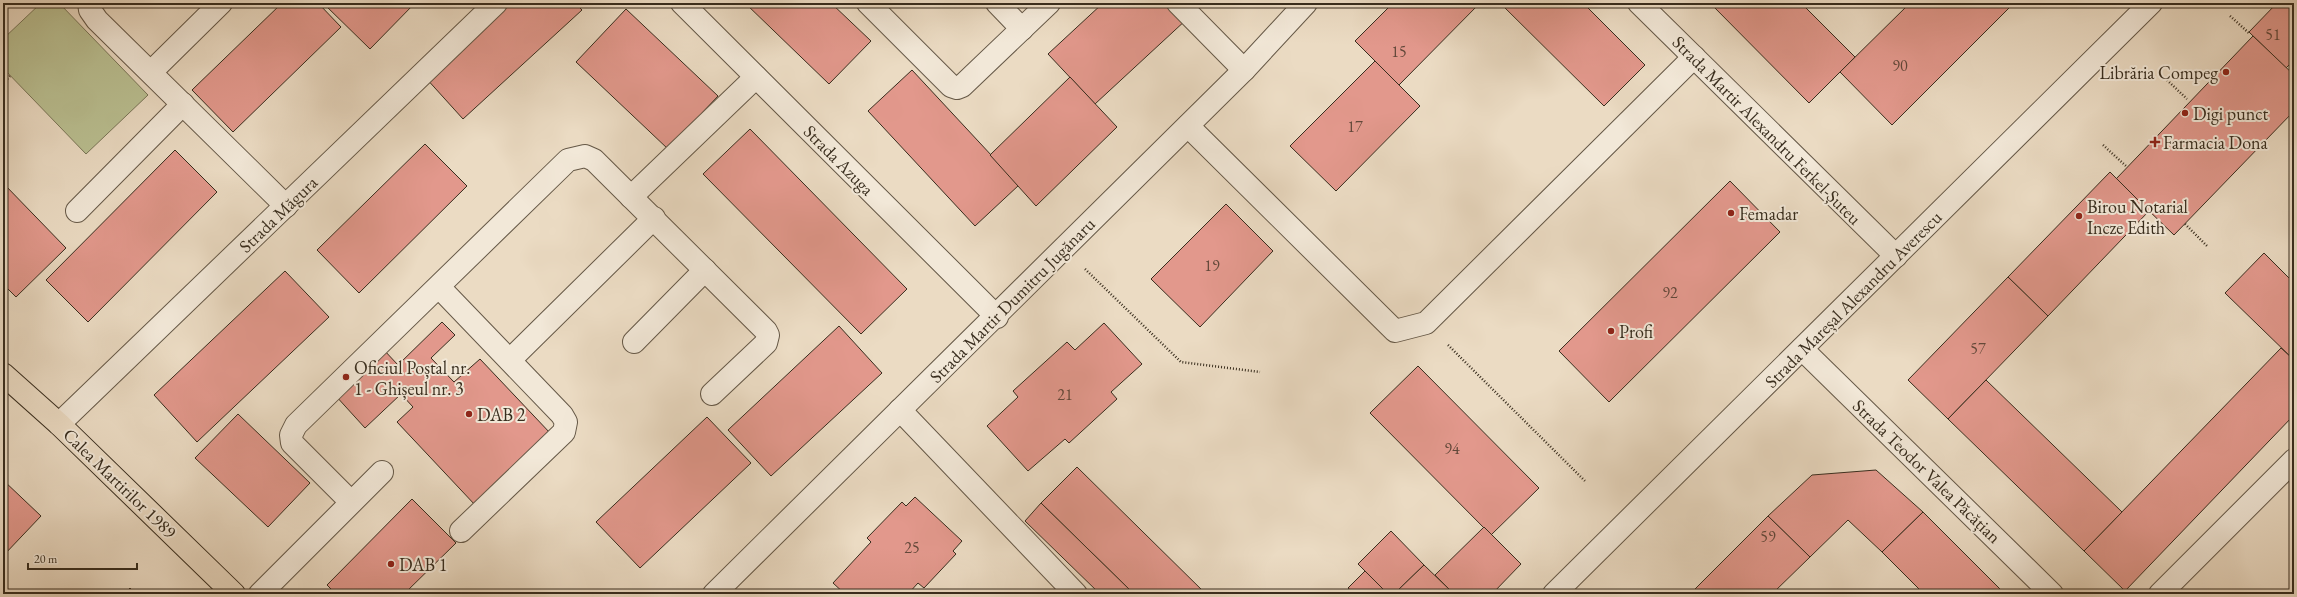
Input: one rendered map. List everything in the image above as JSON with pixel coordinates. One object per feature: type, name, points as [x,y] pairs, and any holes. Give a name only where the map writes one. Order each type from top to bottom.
[{"type":"main road","name":"Calea Martirilor 1989","points":[[3,374],[60,424],[234,594]]},
{"type":"street","points":[[89,3],[90,10],[98,20],[286,206]]},
{"type":"street","points":[[151,72],[221,3]]},
{"type":"street","name":"Strada Măgura","points":[[60,424],[496,3]]},
{"type":"street","name":"Strada Azuga","points":[[682,3],[996,316]]},
{"type":"street","points":[[868,3],[951,86],[957,88],[962,86],[1049,3]]},
{"type":"street","points":[[997,3],[1022,29]]},
{"type":"street","points":[[1178,3],[1244,70]]},
{"type":"street","name":"Strada Martir Dumitru Jugănaru","points":[[714,594],[1065,249],[1244,70],[1306,3]]},
{"type":"street","name":"Strada Martir Alexandru Ferkel-Șuteu","points":[[1639,3],[1896,256]]},
{"type":"street","name":"Strada Mareșal Alexandru Averescu","points":[[1554,594],[2151,3]]},
{"type":"street","points":[[1188,126],[1395,331],[1426,323],[1694,57]]},
{"type":"street","points":[[631,197],[756,77]]},
{"type":"street","points":[[77,210],[183,104]]},
{"type":"street","points":[[351,502],[292,443],[291,435],[296,425],[568,160],[585,156],[594,160],[766,331],[768,335],[766,344],[712,394]]},
{"type":"street","points":[[510,360],[654,218]]},
{"type":"street","points":[[634,342],[705,270]]},
{"type":"street","points":[[439,287],[562,415],[566,422],[564,432],[461,531]]},
{"type":"street","name":"Strada Teodor Valea Păcățian","points":[[1802,349],[2052,594]]},
{"type":"street","points":[[900,410],[1076,594]]},
{"type":"street","points":[[2160,594],[2294,460]]},
{"type":"street","points":[[260,594],[382,472]]},
{"type":"path","points":[[2230,16],[2250,34]]},
{"type":"path","points":[[3,83],[10,76]]},
{"type":"path","points":[[2167,80],[2187,100]]},
{"type":"path","points":[[2103,145],[2126,167]]},
{"type":"path","points":[[2185,224],[2208,246]]},
{"type":"path","points":[[1065,249],[1181,362],[1260,372]]},
{"type":"path","points":[[1426,323],[1585,481]]},
{"type":"green space","points":[[41,3],[59,3],[148,95],[86,154],[3,68],[3,39]]},
{"type":"building","points":[[282,3],[318,3],[341,27],[233,132],[192,90]]},
{"type":"building","points":[[323,3],[415,3],[370,49]]},
{"type":"building","points":[[505,3],[575,3],[582,10],[463,119],[425,77]]},
{"type":"building","points":[[745,3],[831,3],[871,41],[829,84]]},
{"type":"building","points":[[1103,3],[1172,3],[1187,19],[1095,104],[1048,54]]},
{"type":"building","points":[[1393,3],[1480,3],[1399,85],[1355,41]]},
{"type":"building","points":[[1500,3],[1583,3],[1645,65],[1604,106]]},
{"type":"building","points":[[1710,3],[1801,3],[1855,57],[1809,103]]},
{"type":"building","points":[[1910,3],[2014,3],[1892,125],[1840,72]]},
{"type":"building","points":[[2277,3],[2294,3],[2294,60],[2286,68],[2249,32]]},
{"type":"building","points":[[626,9],[718,96],[668,149],[576,62]]},
{"type":"building","points":[[2253,36],[2294,75],[2294,111],[2174,235],[2116,179]]},
{"type":"building","points":[[1375,61],[1420,106],[1336,191],[1290,146]]},
{"type":"building","points":[[912,70],[1019,185],[975,226],[868,111]]},
{"type":"building","points":[[1070,77],[1117,127],[1036,206],[990,155]]},
{"type":"building","points":[[750,129],[907,289],[861,334],[703,174]]},
{"type":"building","points":[[425,144],[467,186],[359,293],[317,250]]},
{"type":"building","points":[[175,150],[217,192],[88,322],[46,280]]},
{"type":"building","points":[[2110,172],[2149,211],[2048,316],[2008,277]]},
{"type":"building","points":[[1730,181],[1780,232],[1609,402],[1559,351]]},
{"type":"building","points":[[3,183],[66,248],[16,297],[3,284]]},
{"type":"building","points":[[1226,204],[1273,251],[1200,327],[1151,279]]},
{"type":"building","points":[[2264,253],[2294,283],[2294,360],[2225,293]]},
{"type":"building","points":[[285,271],[329,317],[197,442],[154,395]]},
{"type":"building","points":[[2008,277],[2048,316],[1948,419],[1908,380]]},
{"type":"building","name":"DAB 2","points":[[442,322],[455,335],[431,358],[454,382],[480,359],[551,434],[476,506],[397,422],[413,407],[401,394],[365,428],[335,395],[383,349],[398,365]]},
{"type":"building","points":[[1104,323],[1142,364],[1111,392],[1117,399],[1069,443],[1065,439],[1028,471],[987,426],[1018,397],[1013,391],[1067,342],[1075,350]]},
{"type":"building","points":[[839,326],[882,373],[771,476],[728,430]]},
{"type":"building","points":[[2281,348],[2294,360],[2294,415],[2125,591],[2084,551]]},
{"type":"building","points":[[1418,366],[1539,488],[1491,535],[1370,413]]},
{"type":"building","points":[[1986,380],[2122,512],[2084,551],[1948,419]]},
{"type":"building","points":[[238,414],[310,483],[268,527],[195,458]]},
{"type":"building","points":[[707,417],[751,463],[640,568],[596,522]]},
{"type":"building","points":[[1077,467],[1206,594],[1134,594],[1041,503]]},
{"type":"building","points":[[1876,470],[1923,512],[1882,552],[1848,520],[1810,557],[1768,516],[1812,475]]},
{"type":"building","points":[[3,480],[41,516],[3,556]]},
{"type":"building","points":[[915,497],[962,541],[953,551],[956,554],[924,588],[918,583],[908,594],[845,594],[833,583],[871,542],[867,538],[902,502],[906,506]]},
{"type":"building","name":"DAB 1","points":[[412,499],[456,543],[404,594],[336,594],[327,585]]},
{"type":"building","points":[[1041,503],[1134,594],[1100,594],[1025,521]]},
{"type":"building","points":[[1923,512],[2005,594],[1924,594],[1882,552]]},
{"type":"building","points":[[1768,516],[1810,557],[1772,594],[1690,594]]},
{"type":"building","points":[[1484,527],[1521,564],[1492,594],[1454,594],[1435,575]]},
{"type":"building","points":[[1391,531],[1424,565],[1394,594],[1388,594],[1358,564]]},
{"type":"building","points":[[1424,565],[1454,594],[1394,594]]},
{"type":"building","points":[[1365,571],[1388,594],[1355,594],[1348,588]]},
{"type":"building","points":[[130,588],[135,594],[124,594]]},
{"type":"place","name":"Librăria Compeg","points":[[2226,72]]},
{"type":"place","name":"Digi punct","points":[[2185,113]]},
{"type":"place","name":"Farmacia Dona","points":[[2155,142]]},
{"type":"place","name":"Femadar","points":[[1731,213]]},
{"type":"place","name":"Birou Notarial Incze Edith","points":[[2079,216]]},
{"type":"place","name":"Profi","points":[[1611,331]]},
{"type":"place","name":"Oficiul Poștal nr. 1 - Ghișeul nr. 3","points":[[346,377]]},
{"type":"place","name":"DAB 2","points":[[469,414]]},
{"type":"place","name":"DAB 1","points":[[391,564]]}]
